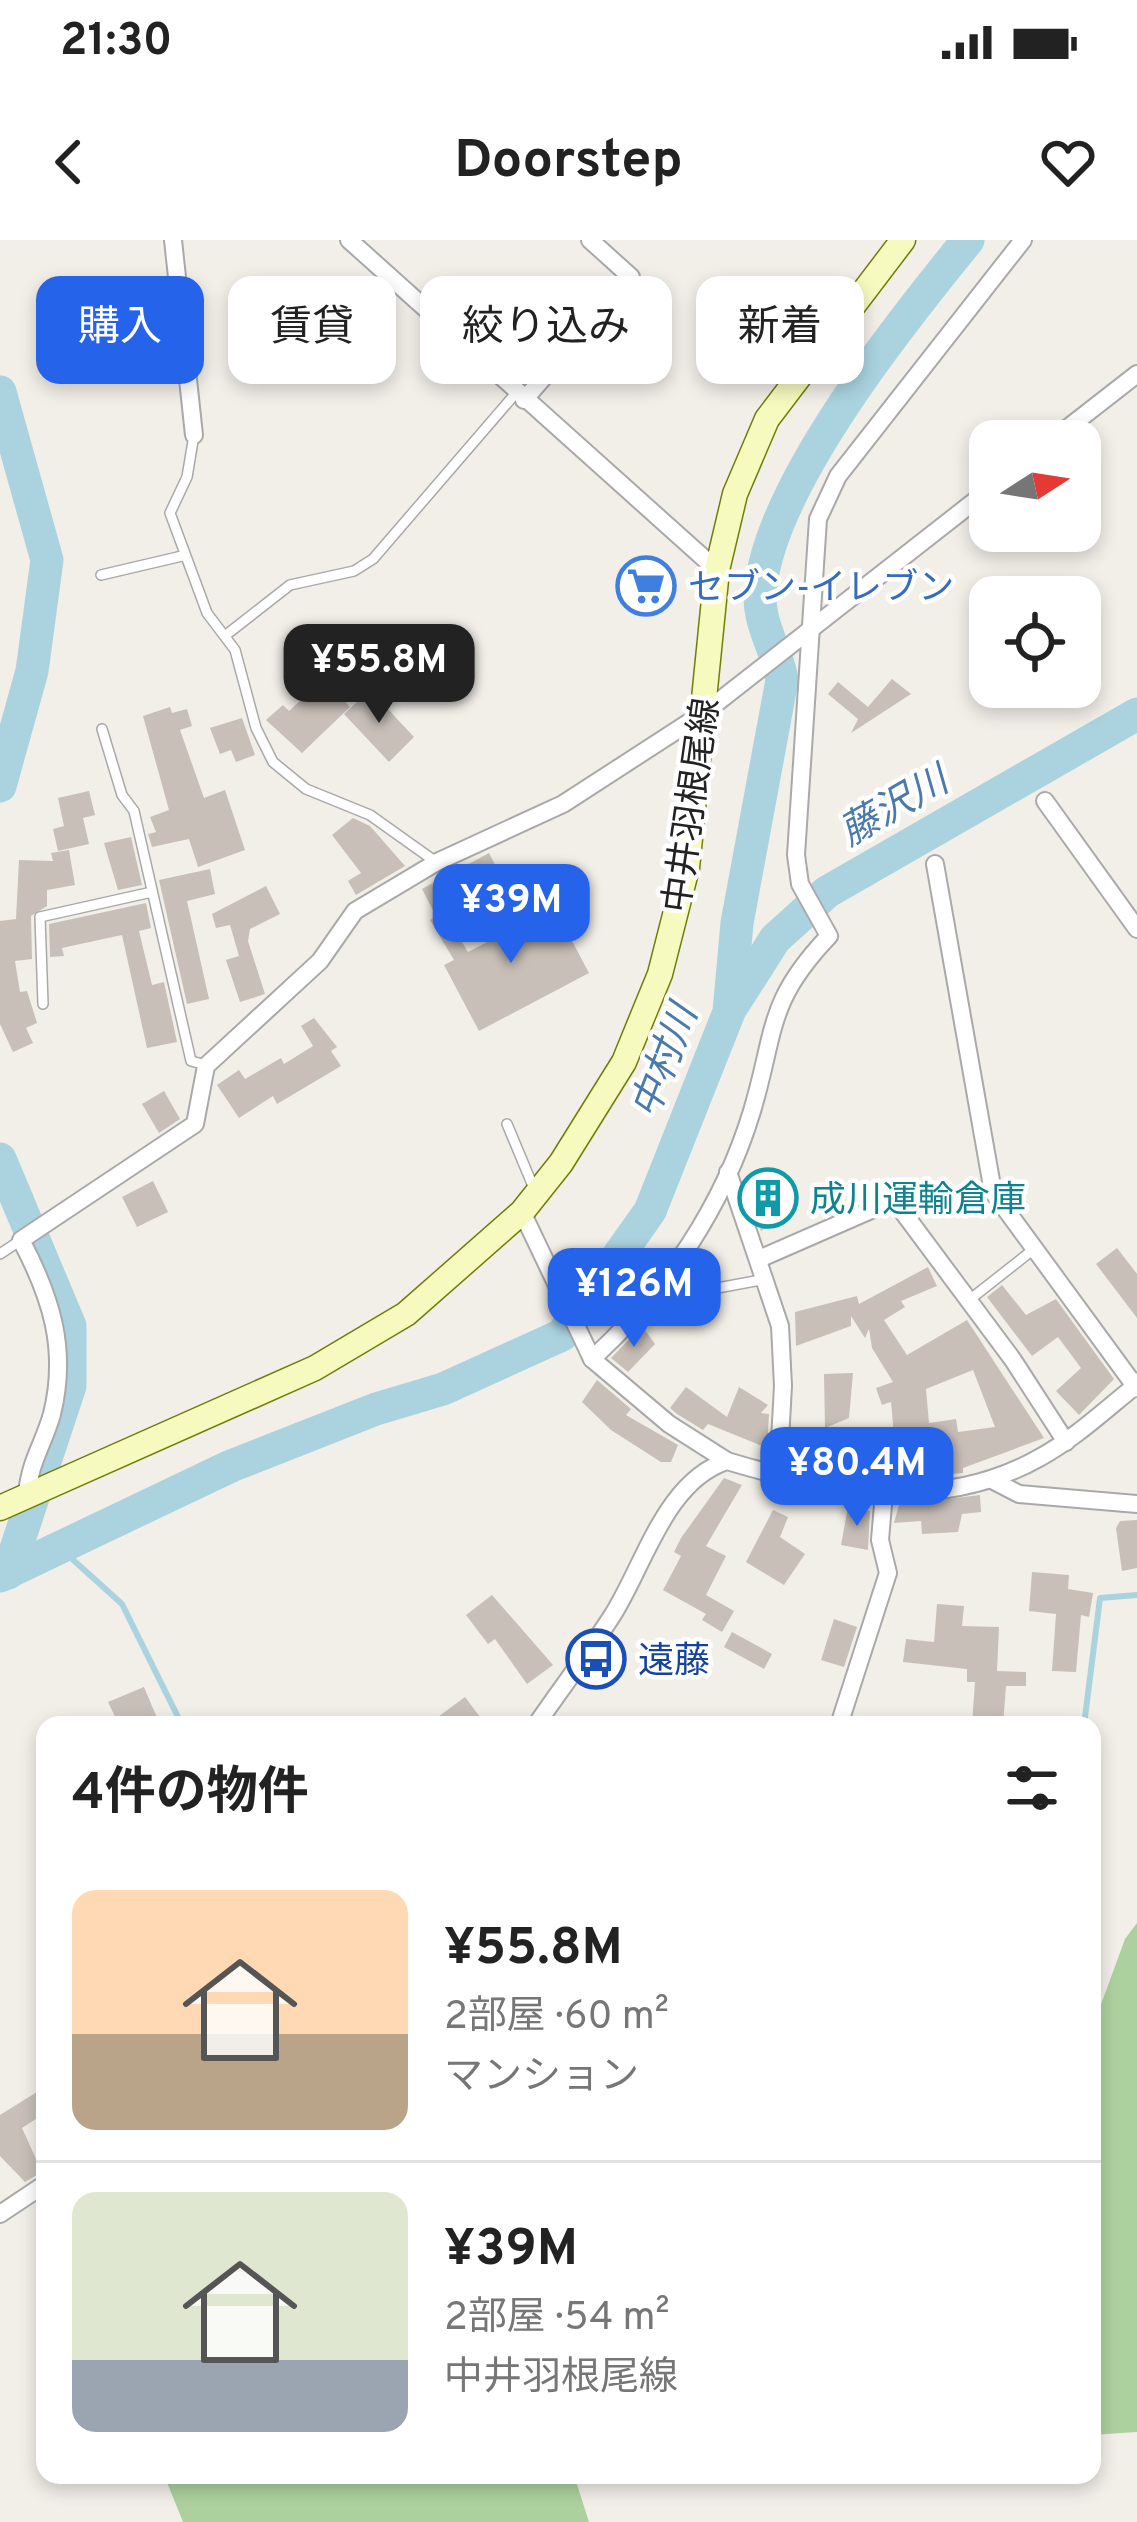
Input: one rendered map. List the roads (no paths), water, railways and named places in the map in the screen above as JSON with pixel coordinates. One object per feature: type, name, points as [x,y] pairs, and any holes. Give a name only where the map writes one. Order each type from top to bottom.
[{"type":"main road","name":"中井羽根尾線","points":[[0,1508],[315,1368],[406,1315],[529,1203],[597,1112],[660,974],[687,868],[717,570],[735,494],[767,419],[804,363],[903,240]]},
{"type":"street","points":[[173,240],[194,436]]},
{"type":"street","points":[[349,240],[717,570]]},
{"type":"street","points":[[520,397],[632,277],[590,240]]},
{"type":"street","points":[[589,1354],[651,1300],[709,1212],[752,1109],[776,1007],[829,936],[800,884],[796,855],[807,631],[818,519],[838,476],[1022,240]]},
{"type":"street","points":[[1078,420],[1137,374]]},
{"type":"street","points":[[27,1495],[28,1468],[51,1417],[60,1358],[57,1327],[25,1237],[195,1124],[206,1066],[320,961],[355,911],[437,862],[563,804],[705,712],[969,505]]},
{"type":"street","points":[[1045,801],[1137,929]]},
{"type":"street","points":[[529,1203],[555,1288],[589,1354],[669,1424],[728,1461],[778,1476],[845,1492],[884,1493],[992,1480],[1066,1442],[1136,1385],[993,1192],[935,864]]},
{"type":"street","points":[[728,1172],[780,1326],[783,1386],[778,1476]]},
{"type":"street","points":[[759,1259],[894,1200],[1066,1442]]},
{"type":"street","points":[[542,1716],[614,1612],[648,1546],[692,1481],[709,1467],[728,1461]]},
{"type":"street","points":[[992,1480],[1019,1494],[1137,1504]]},
{"type":"street","points":[[841,1716],[888,1573],[880,1540],[884,1493]]},
{"type":"street","points":[[0,2214],[36,2190]]},
{"type":"lane","points":[[226,635],[290,585],[354,572],[373,559],[520,397]]},
{"type":"lane","points":[[194,436],[187,477],[170,513],[182,556],[207,613],[226,635],[256,728],[273,762],[306,789],[370,815],[437,862]]},
{"type":"lane","points":[[101,575],[182,556]]},
{"type":"lane","points":[[102,729],[122,794],[134,811],[191,1061],[206,1066]]},
{"type":"lane","points":[[43,1004],[40,917],[152,892]]},
{"type":"lane","points":[[507,1124],[529,1203]]},
{"type":"lane","points":[[0,1253],[25,1237]]},
{"type":"lane","points":[[968,1301],[1034,1249]]},
{"type":"lane","points":[[651,1300],[766,1279]]},
{"type":"waterway","name":"中村川","points":[[0,1576],[231,1466],[376,1409],[443,1389],[562,1335],[650,1211],[729,1012],[737,923],[782,680],[760,598],[771,542],[790,497],[845,403],[968,240]]},
{"type":"waterway","points":[[0,392],[47,560],[32,671],[0,786]]},
{"type":"waterway","name":"藤沢川","points":[[733,1005],[775,939],[827,892],[1137,714]]},
{"type":"waterway","points":[[0,1159],[70,1326],[70,1386],[8,1573]]},
{"type":"waterway","points":[[60,1548],[122,1604],[178,1716]]},
{"type":"waterway","points":[[1085,1716],[1100,1598],[1137,1595]]},
{"type":"place","name":"セブン-イレブン","points":[[646,586]]},
{"type":"place","name":"成川運輸倉庫","points":[[768,1198]]},
{"type":"place","name":"遠藤","points":[[596,1659]]}]
